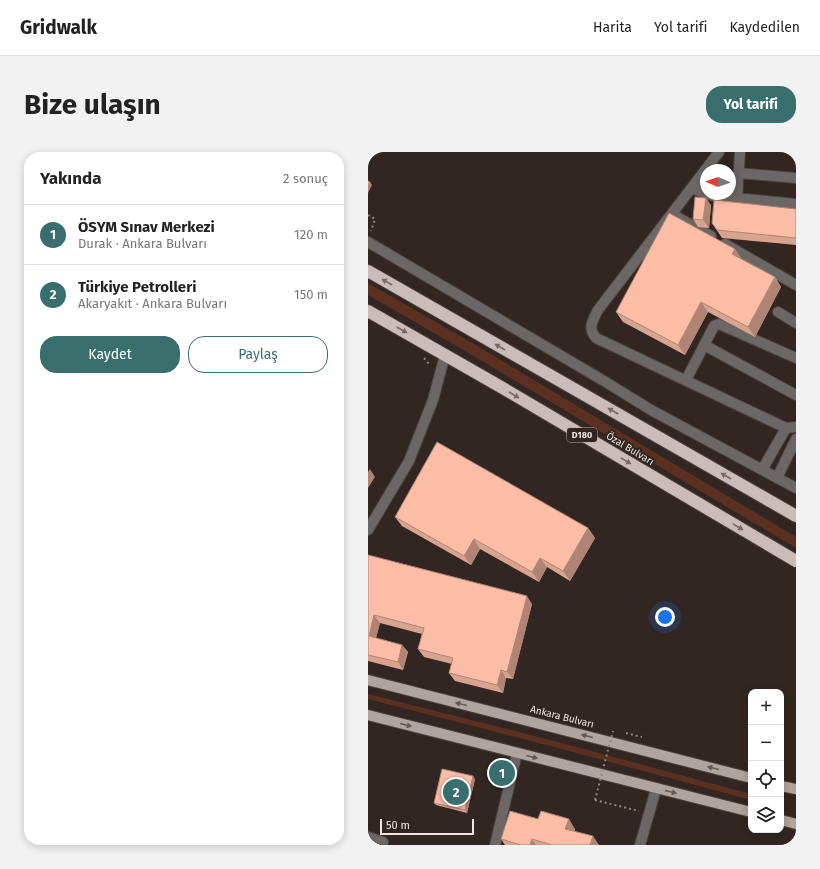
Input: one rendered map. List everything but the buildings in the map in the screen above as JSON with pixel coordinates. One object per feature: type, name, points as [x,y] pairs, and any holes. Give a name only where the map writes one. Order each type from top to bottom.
[{"type":"highway","points":[[368,271],[796,516]]},
{"type":"highway","name":"Özal Bulvarı","points":[[368,311],[793,560]]},
{"type":"main road","name":"Ankara Bulvarı","points":[[368,680],[748,777]]},
{"type":"main road","points":[[368,715],[748,811]]},
{"type":"main road","points":[[784,787],[796,789]]},
{"type":"main road","points":[[784,821],[796,824]]},
{"type":"street","points":[[719,152],[598,310],[591,323],[591,328],[592,333],[596,338],[791,427],[762,470]]},
{"type":"street","points":[[737,198],[740,152]]},
{"type":"street","points":[[739,173],[796,178]]},
{"type":"street","points":[[692,188],[708,195],[796,204]]},
{"type":"street","points":[[672,214],[796,285]]},
{"type":"street","points":[[368,242],[651,410],[796,488]]},
{"type":"street","points":[[778,312],[796,323]]},
{"type":"street","points":[[686,380],[714,326],[719,324],[796,358]]},
{"type":"street","points":[[704,345],[796,395]]},
{"type":"street","points":[[368,530],[409,462],[428,416],[445,355]]},
{"type":"street","points":[[777,478],[796,439]]},
{"type":"street","points":[[495,845],[516,753]]},
{"type":"street","points":[[640,845],[656,789]]},
{"type":"street","points":[[368,837],[383,842]]},
{"type":"path","points":[[368,215],[375,219],[368,242]]},
{"type":"path","points":[[422,356],[439,378]]},
{"type":"path","points":[[613,731],[595,800],[625,808]]},
{"type":"shaded area","points":[[368,283],[469,341],[796,537],[796,548],[368,295]]},
{"type":"shaded area","points":[[368,694],[558,742],[748,793],[748,799],[562,749],[368,699]]},
{"type":"place","name":"ÖSYM Sınav Merkezi","points":[[502,773]]},
{"type":"place","name":"Türkiye Petrolleri","points":[[456,792]]}]
